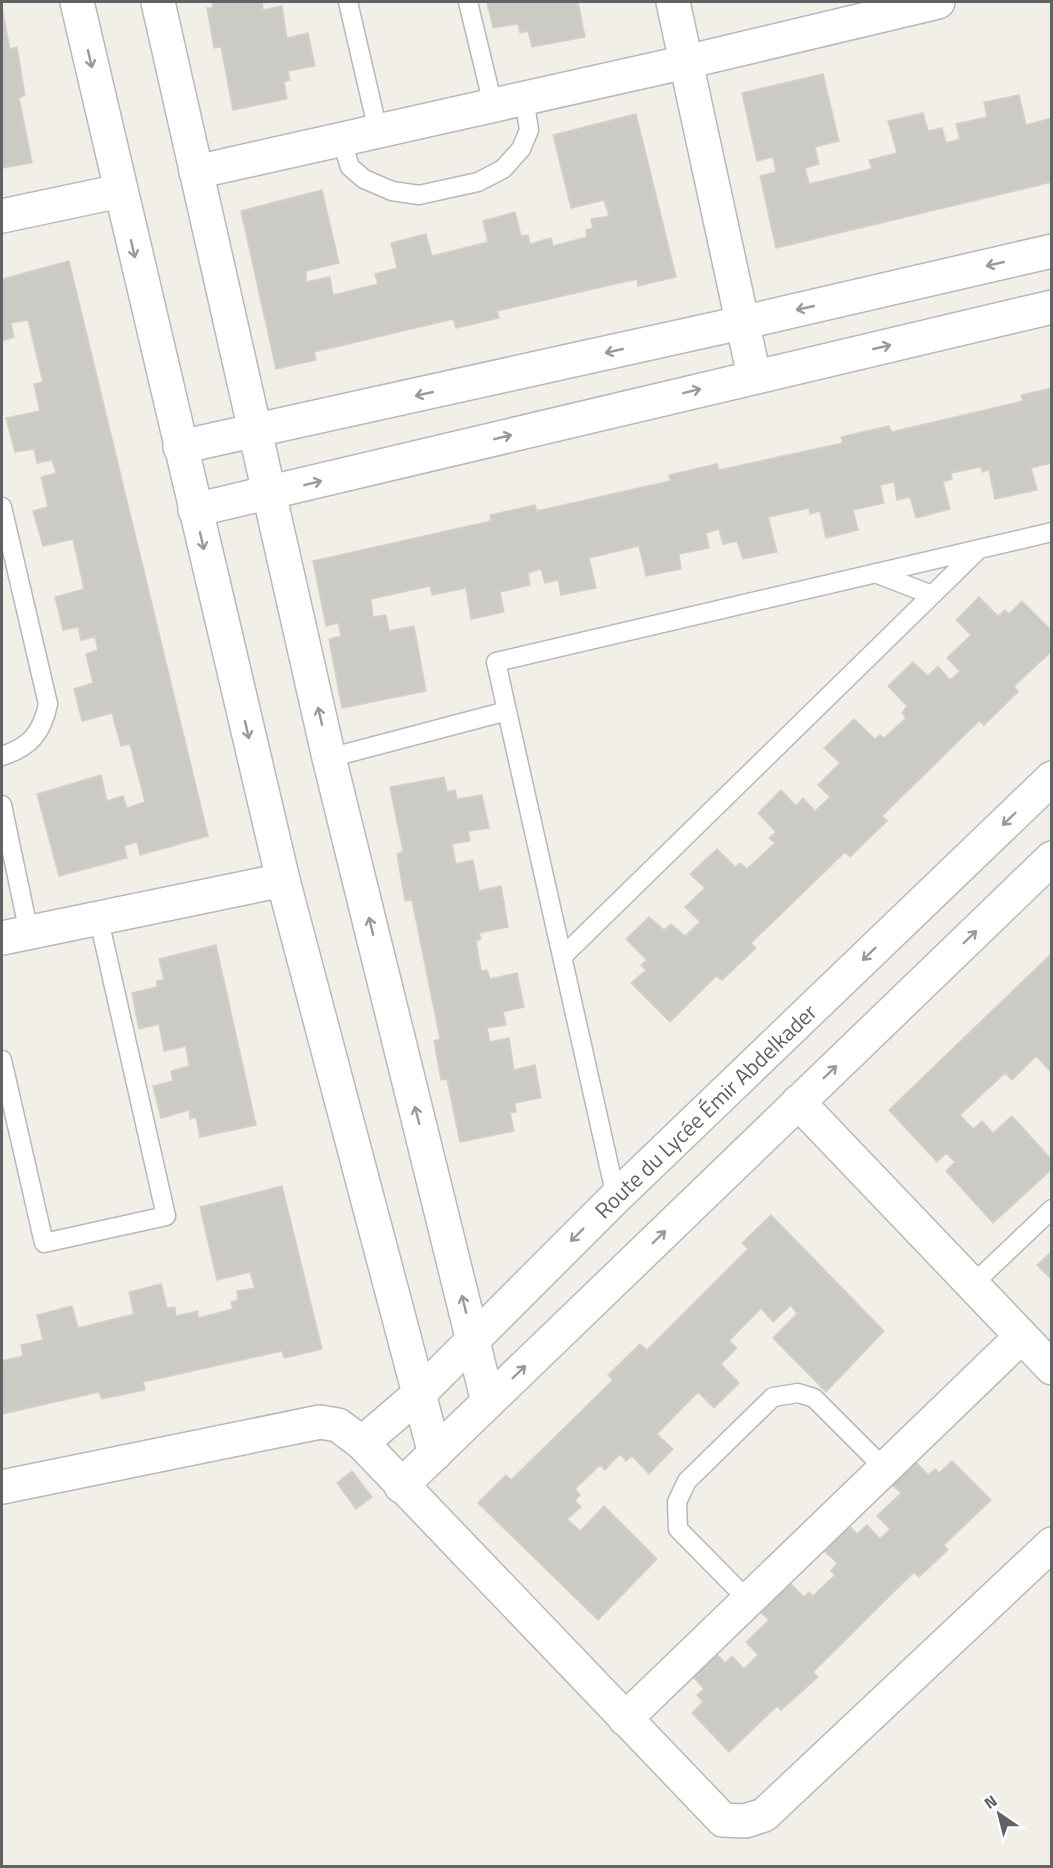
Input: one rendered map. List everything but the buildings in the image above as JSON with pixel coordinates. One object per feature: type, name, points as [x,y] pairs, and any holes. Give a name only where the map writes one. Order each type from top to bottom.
[{"type":"street","points":[[77,2],[283,880],[435,1454]]},
{"type":"street","points":[[158,2],[329,758],[488,1402]]},
{"type":"street","points":[[673,2],[754,376]]},
{"type":"street","points":[[196,172],[686,62],[880,8],[938,2]]},
{"type":"street","points":[[2,216],[120,191]]},
{"type":"street","points":[[180,447],[741,323],[1052,251]]},
{"type":"street","points":[[195,510],[1052,307]]},
{"type":"street","name":"Route du Lycée Émir Abdelkader","points":[[362,1443],[418,1395],[616,1197],[1052,778]]},
{"type":"street","points":[[401,1486],[1052,858]]},
{"type":"street","points":[[15,936],[283,880]]},
{"type":"street","points":[[798,1102],[1052,1368]]},
{"type":"street","points":[[625,1719],[1021,1337]]},
{"type":"street","points":[[2,1487],[320,1422],[338,1425],[362,1443],[723,1820],[745,1821],[764,1815],[1052,1544]]},
{"type":"lane","points":[[348,2],[378,131]]},
{"type":"lane","points":[[341,139],[350,167],[364,179],[392,191],[419,195],[478,182],[503,169],[521,149],[529,130],[508,102],[468,2]]},
{"type":"lane","points":[[2,507],[48,704],[45,722],[36,736],[15,752],[2,756]]},
{"type":"lane","points":[[616,1197],[495,662],[1052,532]]},
{"type":"lane","points":[[562,957],[978,550]]},
{"type":"lane","points":[[875,573],[932,594]]},
{"type":"lane","points":[[329,758],[507,711]]},
{"type":"lane","points":[[2,805],[15,936]]},
{"type":"lane","points":[[2,1060],[44,1243],[166,1216],[99,920]]},
{"type":"lane","points":[[972,1285],[1052,1209]]},
{"type":"lane","points":[[748,1600],[678,1529],[677,1502],[687,1481],[773,1397],[798,1393],[814,1398],[885,1468]]}]
